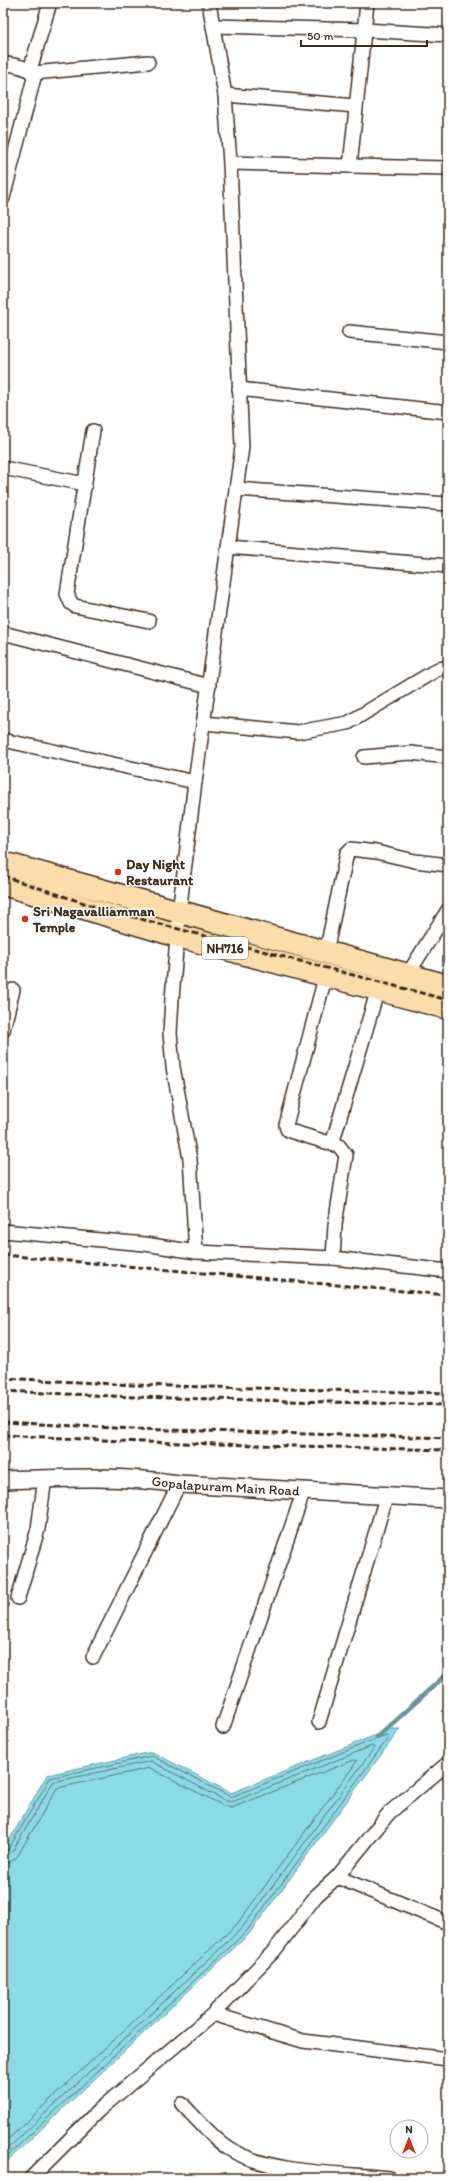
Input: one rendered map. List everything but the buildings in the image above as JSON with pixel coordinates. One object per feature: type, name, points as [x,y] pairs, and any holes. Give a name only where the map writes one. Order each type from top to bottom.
[{"type":"highway","name":"NH716","points":[[3,863],[448,986]]},
{"type":"highway","name":"NH716","points":[[3,884],[178,936],[326,974],[448,1008]]},
{"type":"street","points":[[4,192],[34,84],[32,72],[50,3]]},
{"type":"street","points":[[196,1252],[190,1159],[173,1067],[170,1033],[179,912],[195,782],[242,447],[230,163],[225,94],[209,3]]},
{"type":"street","points":[[350,166],[367,3]]},
{"type":"street","points":[[213,26],[365,30],[448,35]]},
{"type":"street","points":[[3,63],[32,72],[148,62]]},
{"type":"street","points":[[225,94],[356,106]]},
{"type":"street","points":[[230,163],[448,168]]},
{"type":"street","points":[[350,332],[448,342]]},
{"type":"street","points":[[239,389],[448,412]]},
{"type":"street","points":[[93,431],[68,600],[75,606],[149,621]]},
{"type":"street","points":[[3,468],[85,484]]},
{"type":"street","points":[[236,489],[448,504]]},
{"type":"street","points":[[228,547],[448,566]]},
{"type":"street","points":[[3,633],[209,686]]},
{"type":"street","points":[[204,723],[298,732],[348,723],[438,669],[448,667]]},
{"type":"street","points":[[3,740],[195,782]]},
{"type":"street","points":[[364,757],[410,754],[448,757]]},
{"type":"street","points":[[326,952],[347,854],[351,849],[376,852],[415,861],[448,865]]},
{"type":"street","points":[[408,974],[448,910]]},
{"type":"street","points":[[326,974],[286,1125],[287,1129],[290,1131],[332,1144],[344,1150],[346,1158],[335,1225],[333,1258]]},
{"type":"street","points":[[332,1144],[378,989]]},
{"type":"street","points":[[3,1030],[13,990]]},
{"type":"street","points":[[3,1231],[145,1244],[196,1252],[333,1258],[448,1271]]},
{"type":"street","points":[[18,1598],[38,1530],[45,1478]]},
{"type":"street","name":"Gopalapuram Main Road","points":[[3,1480],[45,1478],[154,1480],[179,1484],[387,1494],[448,1499]]},
{"type":"street","points":[[93,1657],[179,1484]]},
{"type":"street","points":[[223,1727],[304,1490]]},
{"type":"street","points":[[319,1722],[387,1494]]},
{"type":"street","points":[[31,2178],[99,2110],[213,2014],[274,1951],[316,1896],[338,1877],[389,1813],[448,1764]]},
{"type":"street","points":[[338,1877],[448,1923]]},
{"type":"street","points":[[213,2014],[302,2041],[448,2059]]},
{"type":"street","points":[[182,2104],[230,2150],[248,2158],[282,2168],[390,2178]]},
{"type":"water","points":[[391,1729],[400,1729],[249,1934],[3,2165],[3,1851],[47,1775],[152,1752],[231,1793]]},
{"type":"waterway","points":[[377,1737],[448,1673]]},
{"type":"railway","points":[[3,876],[99,908],[448,1000]]},
{"type":"railway","points":[[3,1255],[448,1295]]},
{"type":"railway","points":[[3,1378],[133,1385],[448,1393]]},
{"type":"railway","points":[[3,1391],[134,1397],[448,1405]]},
{"type":"railway","points":[[3,1422],[133,1429],[448,1438]]},
{"type":"railway","points":[[3,1435],[142,1442],[448,1450]]},
{"type":"place","name":"Day Night Restaurant","points":[[118,872]]},
{"type":"place","name":"Sri Nagavalliamman Temple","points":[[25,919]]}]
